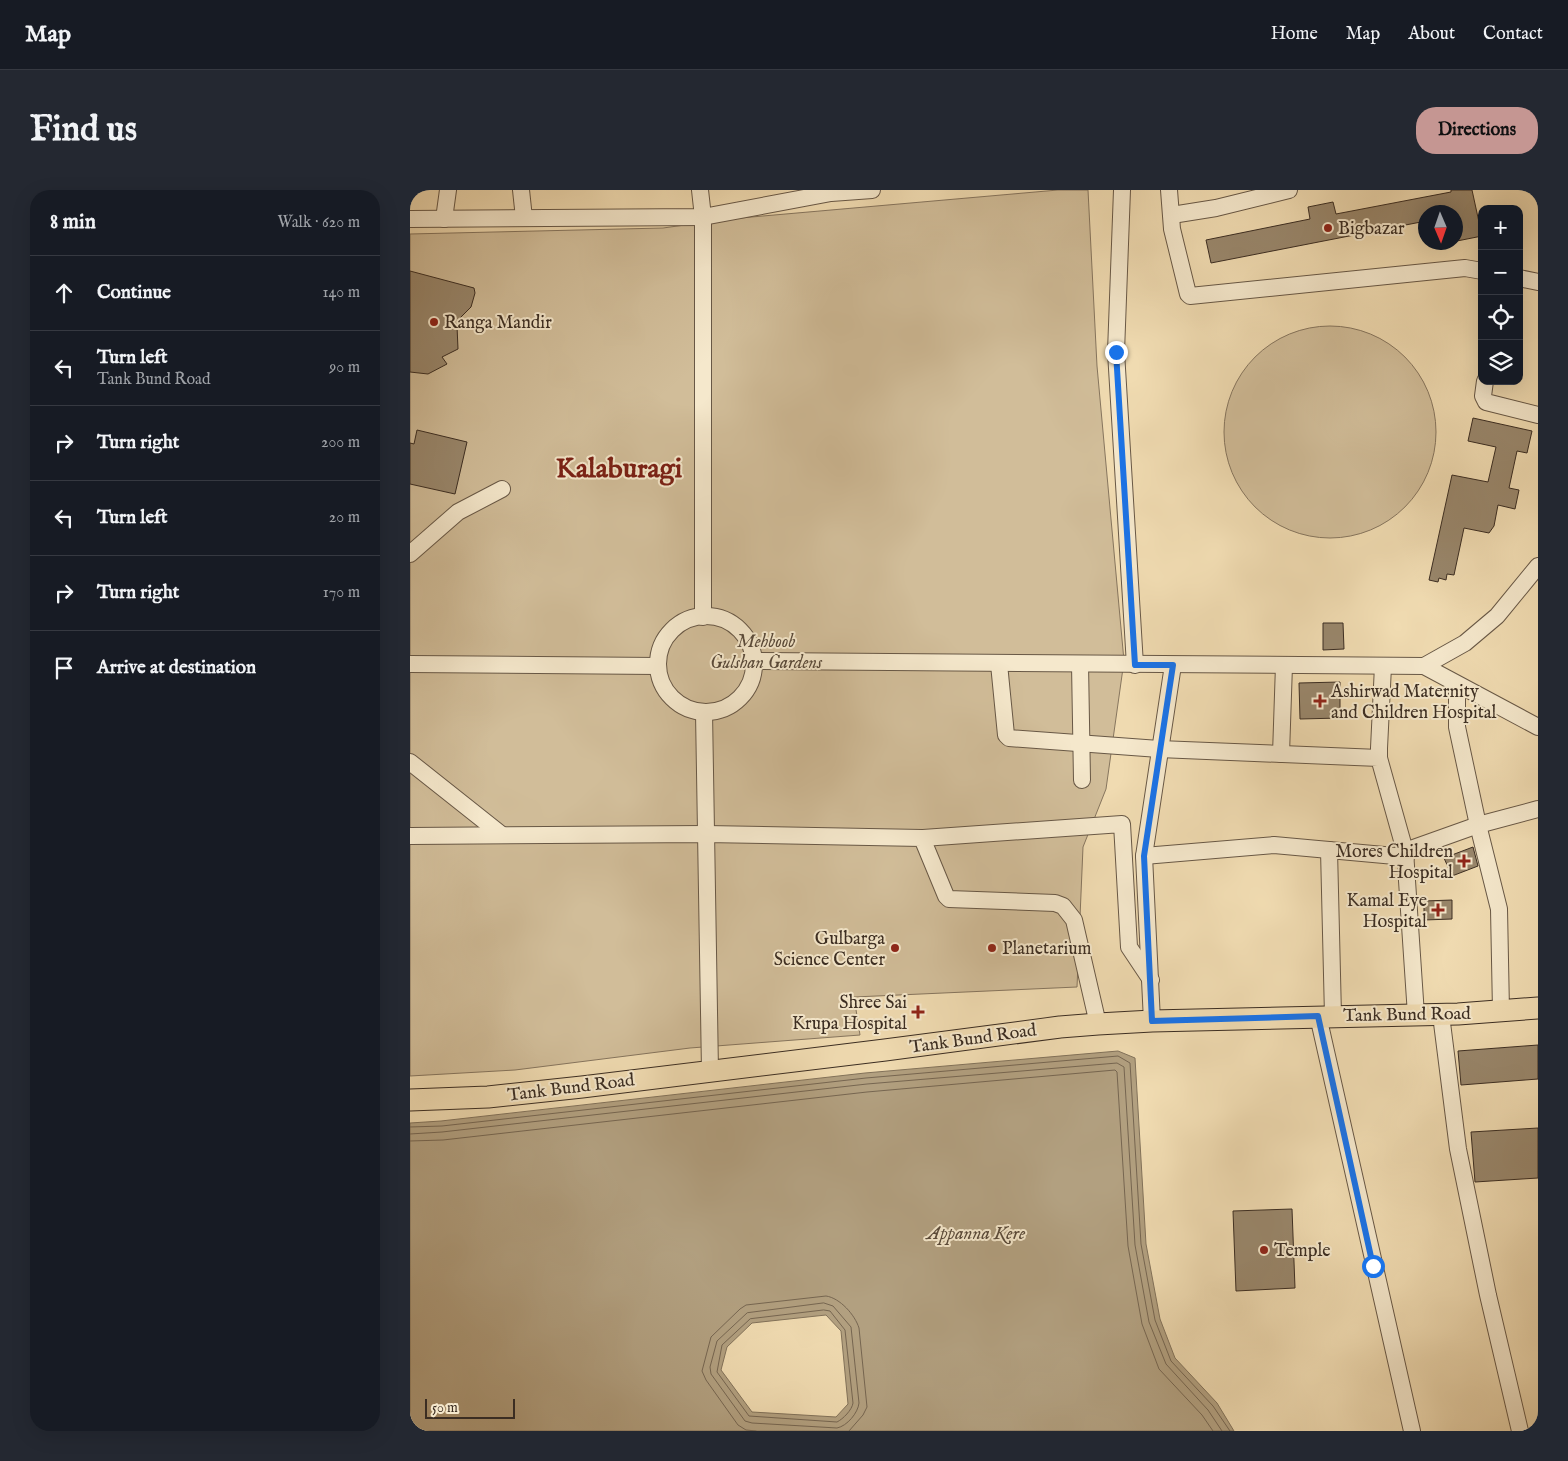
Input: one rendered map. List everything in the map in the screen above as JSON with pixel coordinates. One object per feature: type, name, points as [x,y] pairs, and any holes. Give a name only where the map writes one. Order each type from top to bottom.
[{"type":"main road","name":"Tank Bund Road","points":[[410,1100],[488,1097],[1060,1027],[1152,1021],[1416,1015],[1538,1008]]},
{"type":"street","points":[[444,219],[448,190]]},
{"type":"street","points":[[521,190],[524,218]]},
{"type":"street","points":[[700,190],[703,217],[703,616]]},
{"type":"street","points":[[410,219],[703,217],[831,193],[872,190]]},
{"type":"street","points":[[1122,190],[1116,352],[1135,665]]},
{"type":"street","points":[[1169,190],[1174,239],[1190,296],[1465,268],[1478,270]]},
{"type":"street","points":[[1172,214],[1216,208],[1290,190]]},
{"type":"street","points":[[1523,279],[1538,282]]},
{"type":"street","points":[[1484,385],[1483,396],[1486,402],[1538,415]]},
{"type":"street","points":[[410,554],[458,512],[502,488]]},
{"type":"street","points":[[755,661],[1424,666],[1465,643],[1497,616],[1538,566]]},
{"type":"street","points":[[703,616],[712,616],[733,623],[749,641],[755,661],[752,681],[741,698],[725,708],[704,712],[682,706],[668,694],[658,673],[658,654],[670,631],[690,618],[703,616]]},
{"type":"street","points":[[410,664],[658,666]]},
{"type":"street","points":[[999,664],[1006,737],[1159,749],[1380,758]]},
{"type":"street","points":[[1080,664],[1082,780]]},
{"type":"street","points":[[1152,1021],[1144,856],[1173,665]]},
{"type":"street","points":[[1281,754],[1284,665]]},
{"type":"street","points":[[1384,666],[1378,748],[1405,854],[1416,1015]]},
{"type":"street","points":[[1424,666],[1538,727]]},
{"type":"street","points":[[1457,685],[1457,727],[1478,825],[1499,909],[1501,1011]]},
{"type":"street","points":[[704,712],[710,1071]]},
{"type":"street","points":[[410,762],[502,835]]},
{"type":"street","points":[[1144,856],[1274,846],[1405,854],[1478,825],[1538,809]]},
{"type":"street","points":[[410,836],[706,834],[923,838],[1122,824],[1129,947],[1151,980]]},
{"type":"street","points":[[923,838],[946,896],[949,899],[1055,903],[1063,906],[1074,920],[1098,1024]]},
{"type":"street","points":[[1329,850],[1325,1016],[1412,1431]]},
{"type":"street","points":[[1441,1014],[1458,1148],[1488,1295],[1520,1430]]},
{"type":"green space","name":"Mehboob Gulshan Gardens","points":[[1058,190],[1088,190],[1097,366],[1124,661],[1106,789],[1083,847],[1077,987],[854,997],[860,1035],[690,1048],[515,1070],[410,1076],[410,234],[663,228],[729,219]]},
{"type":"green space","points":[[1330,326],[1351,328],[1370,334],[1389,344],[1405,357],[1418,373],[1428,392],[1434,411],[1436,432],[1434,453],[1428,472],[1418,491],[1405,507],[1389,520],[1370,530],[1351,536],[1330,538],[1309,536],[1290,530],[1271,520],[1255,507],[1242,491],[1232,472],[1226,453],[1224,432],[1226,411],[1232,392],[1242,373],[1255,357],[1271,344],[1290,334],[1309,328]]},
{"type":"water","name":"Appanna Kere","points":[[1118,1051],[1135,1058],[1146,1244],[1160,1319],[1175,1358],[1217,1403],[1234,1431],[410,1431],[410,1123],[865,1073]],"holes":[[[826,1315],[841,1331],[848,1404],[836,1417],[752,1412],[721,1370],[727,1347],[752,1323]]]},
{"type":"building","name":"Bigbazar","points":[[1451,190],[1472,190],[1478,218],[1478,237],[1463,240],[1463,205],[1418,205],[1418,223],[1211,263],[1206,240],[1310,219],[1308,207],[1333,202],[1336,214],[1451,192]]},
{"type":"building","name":"Ranga Mandir","points":[[410,271],[474,288],[475,293],[471,307],[459,319],[457,326],[458,349],[442,357],[447,364],[428,374],[410,372]]},
{"type":"building","points":[[1473,418],[1532,431],[1527,453],[1517,451],[1509,488],[1519,490],[1515,509],[1498,505],[1494,526],[1489,533],[1464,528],[1454,575],[1447,574],[1446,580],[1439,578],[1438,582],[1429,580],[1452,475],[1488,482],[1496,447],[1468,441]]},
{"type":"building","points":[[417,430],[467,442],[455,494],[410,484],[410,443],[414,444]]},
{"type":"building","points":[[1323,623],[1343,623],[1344,649],[1323,650]]},
{"type":"building","name":"Ashirwad Maternity and Children Hospital","points":[[1340,682],[1340,718],[1300,719],[1299,683]]},
{"type":"building","name":"Mores Children Hospital","points":[[1473,847],[1478,866],[1452,876],[1444,858]]},
{"type":"building","name":"Kamal Eye Hospital","points":[[1452,900],[1452,919],[1424,920],[1424,901]]},
{"type":"building","points":[[1538,1045],[1538,1079],[1461,1085],[1458,1051]]},
{"type":"building","points":[[1538,1128],[1538,1178],[1475,1182],[1471,1132]]},
{"type":"building","name":"Temple","points":[[1292,1209],[1295,1288],[1236,1291],[1233,1211]]},
{"type":"place","name":"Bigbazar","points":[[1328,228]]},
{"type":"place","name":"Ranga Mandir","points":[[434,322]]},
{"type":"place","name":"Ashirwad Maternity and Children Hospital","points":[[1320,701]]},
{"type":"place","name":"Mores Children Hospital","points":[[1464,861]]},
{"type":"place","name":"Kamal Eye Hospital","points":[[1438,910]]},
{"type":"place","name":"Gulbarga Science Center","points":[[895,948]]},
{"type":"place","name":"Planetarium","points":[[992,948]]},
{"type":"place","name":"Shree Sai Krupa Hospital","points":[[918,1012]]},
{"type":"place","name":"Temple","points":[[1264,1250]]},
{"type":"district","name":"Kalaburagi","points":[[619,467]]},
{"type":"route","points":[[1116,352],[1135,665],[1173,665],[1144,856],[1152,1021],[1318,1016],[1373,1266]]}]
